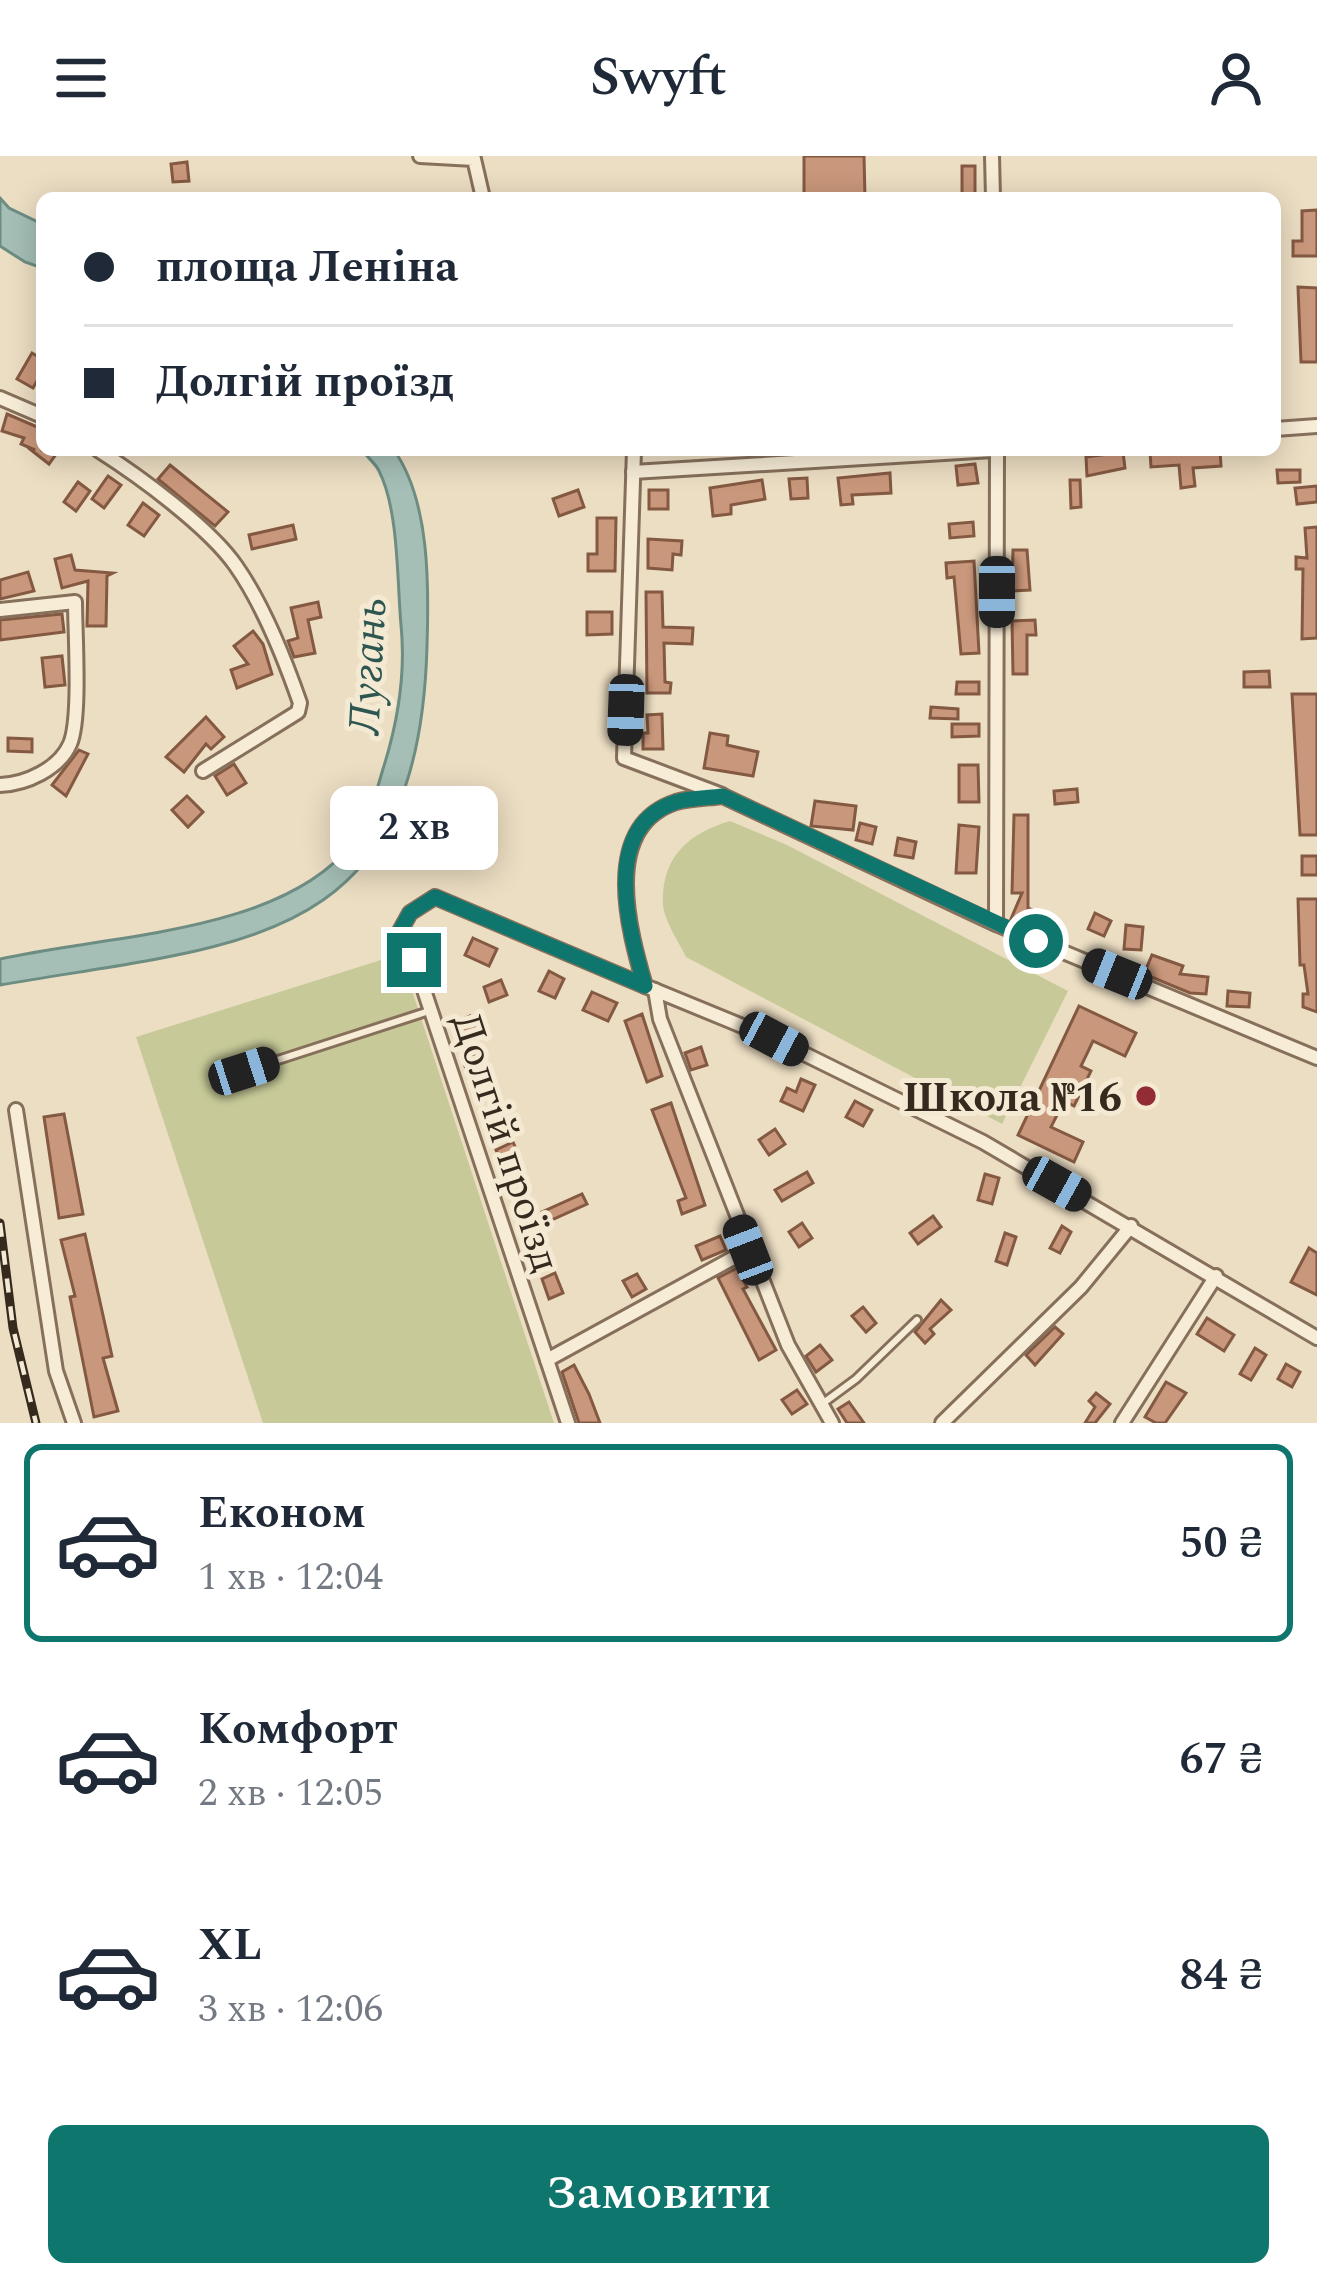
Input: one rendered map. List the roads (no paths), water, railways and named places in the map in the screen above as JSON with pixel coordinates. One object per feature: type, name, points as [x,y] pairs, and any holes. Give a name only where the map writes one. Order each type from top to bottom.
[{"type":"street","points":[[420,156],[473,159],[482,192]]},
{"type":"street","points":[[992,156],[993,192]]},
{"type":"street","points":[[0,398],[36,413]]},
{"type":"street","points":[[1281,429],[1317,426]]},
{"type":"street","points":[[106,456],[213,538],[237,566],[296,690],[298,712],[203,772]]},
{"type":"street","points":[[634,456],[624,758],[723,796],[996,924],[1317,1058]]},
{"type":"street","points":[[633,472],[896,456]]},
{"type":"street","points":[[995,456],[996,924]]},
{"type":"street","points":[[0,610],[75,602],[71,742],[54,766],[15,784],[0,785]]},
{"type":"street","points":[[723,796],[674,802],[649,820],[630,846],[628,924],[748,1250],[788,1345],[832,1423]]},
{"type":"street","name":"Долгій проїзд","points":[[568,1423],[414,960],[400,931],[410,913],[435,897],[650,988]]},
{"type":"street","points":[[650,988],[774,1039],[982,1142],[1317,1338]]},
{"type":"street","points":[[16,1110],[56,1371],[74,1423]]},
{"type":"street","points":[[942,1423],[1082,1288],[1131,1226]]},
{"type":"street","points":[[547,1360],[748,1250]]},
{"type":"street","points":[[1122,1423],[1216,1276]]},
{"type":"lane","points":[[244,1071],[430,1011]]},
{"type":"lane","points":[[822,1404],[856,1379],[917,1320]]},
{"type":"water","points":[[0,198],[36,221],[36,266],[0,246]]},
{"type":"water","points":[[367,456],[397,456],[415,494],[425,545],[427,646],[416,746],[391,821],[352,876],[301,914],[239,939],[167,957],[0,985],[0,959],[188,926],[281,897],[320,874],[357,837],[371,809],[400,698],[396,547],[379,471]]},
{"type":"railway","points":[[0,1223],[13,1328],[36,1423]]},
{"type":"place","name":"Школа №16","points":[[1146,1096]]},
{"type":"water label","name":"Лугань","points":[[366,666]]}]
